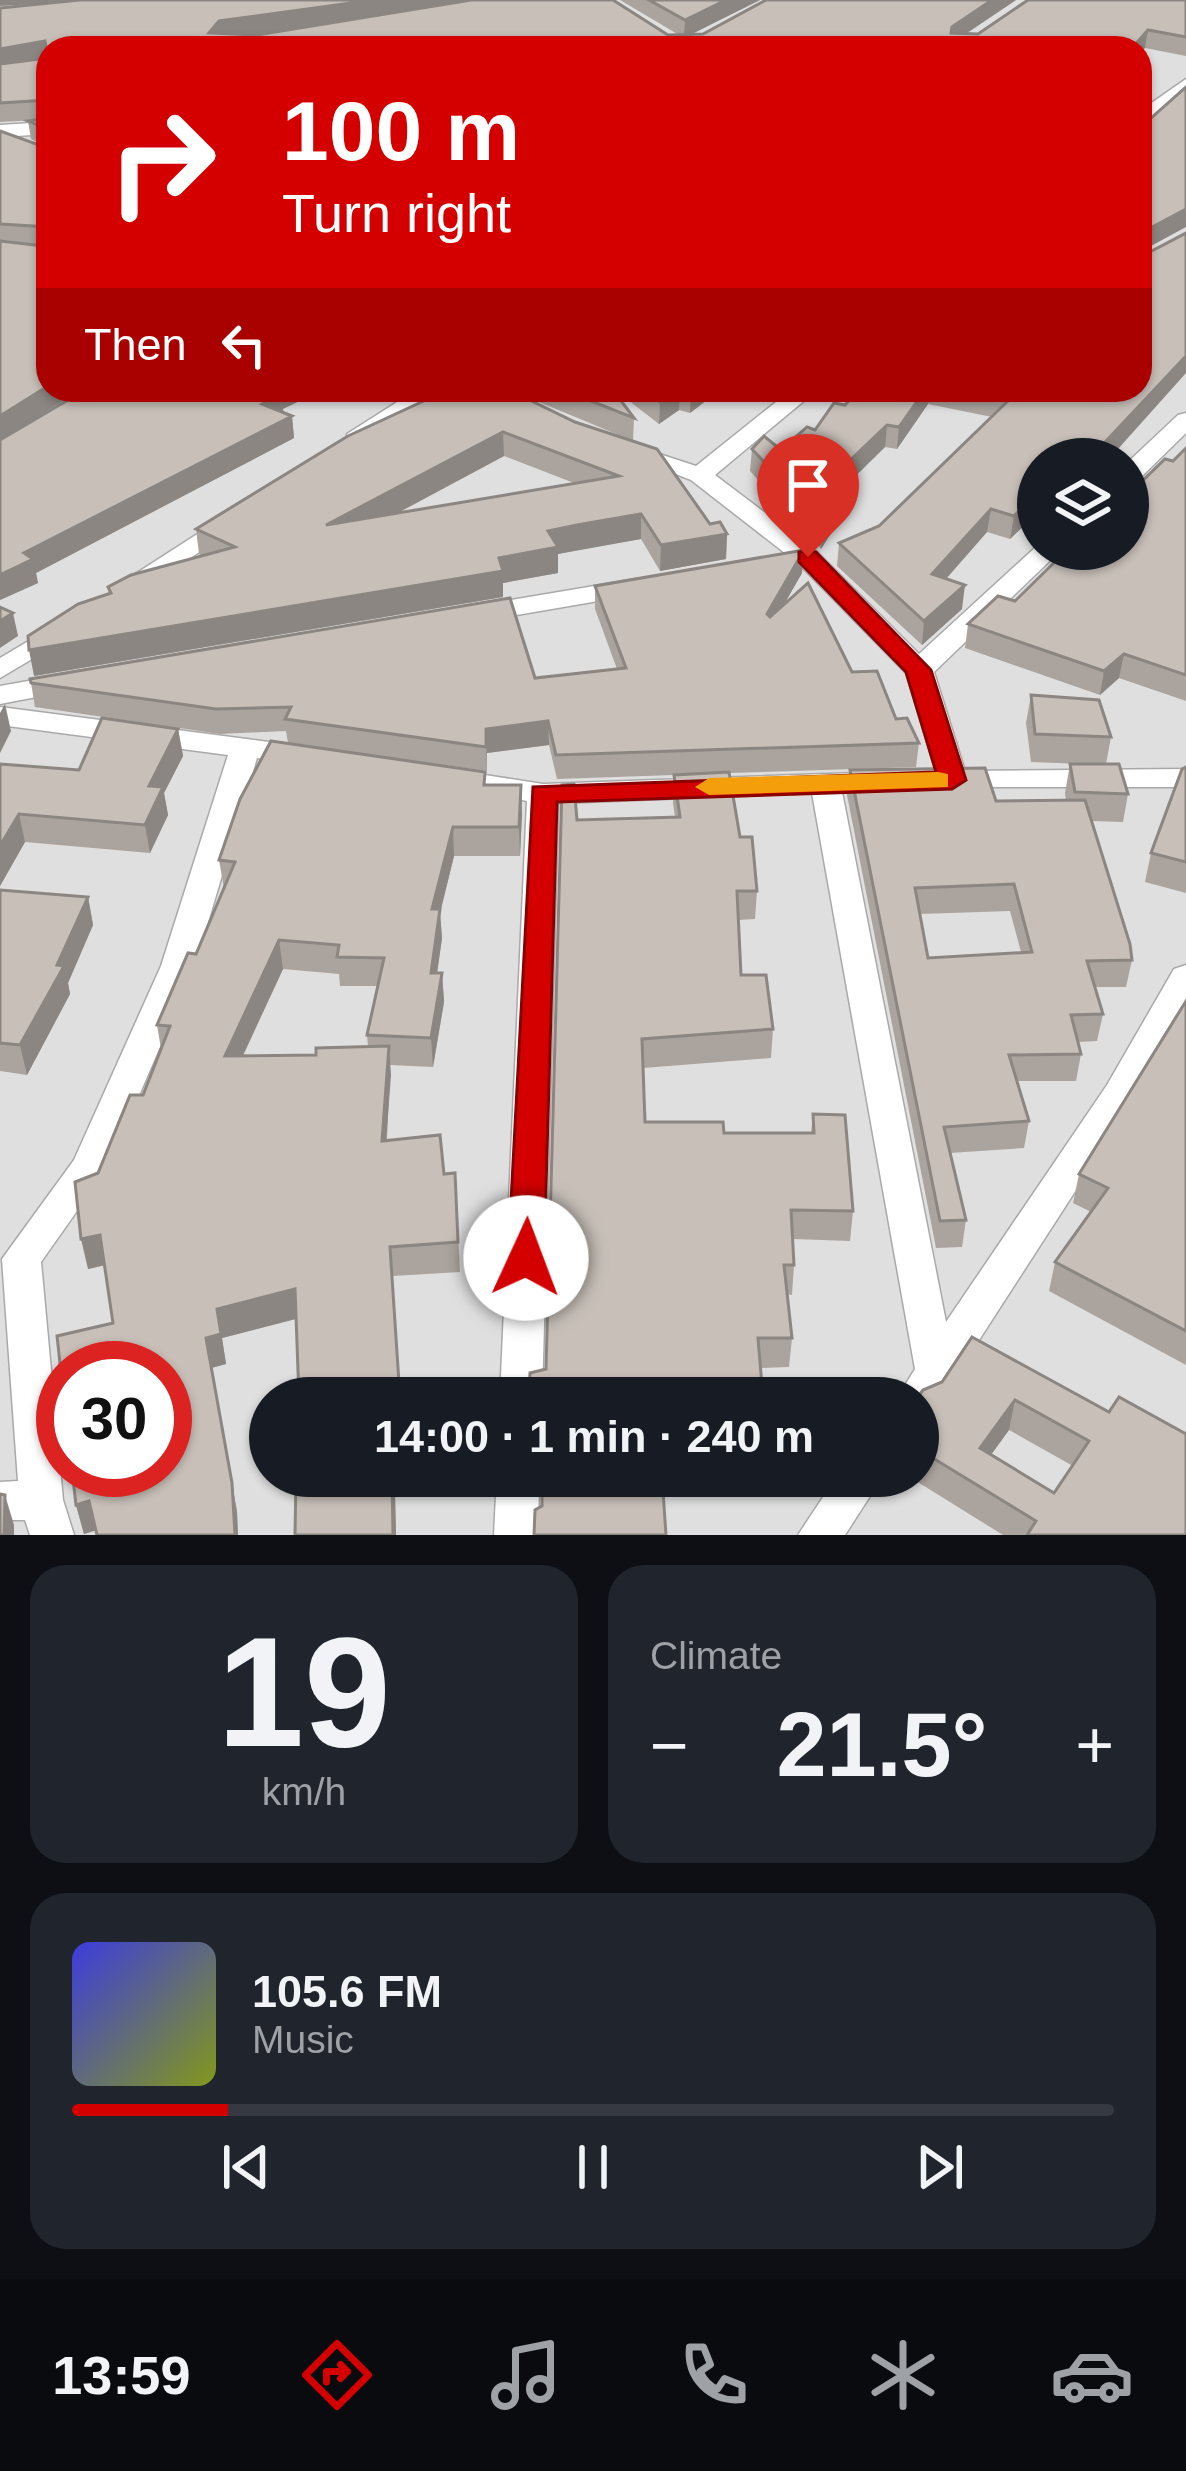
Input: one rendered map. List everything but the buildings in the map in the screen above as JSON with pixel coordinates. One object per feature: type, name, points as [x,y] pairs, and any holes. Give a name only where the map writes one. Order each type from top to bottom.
[{"type":"street","points":[[1152,111],[1186,84]]},
{"type":"street","points":[[0,135],[36,130]]},
{"type":"street","points":[[0,135],[27,149]]},
{"type":"street","points":[[334,454],[414,402]]},
{"type":"street","points":[[700,475],[790,402]]},
{"type":"street","points":[[1149,456],[1186,420]]},
{"type":"street","points":[[604,443],[700,475],[808,557],[919,670],[952,780]]},
{"type":"street","points":[[0,670],[255,505]]},
{"type":"street","points":[[761,566],[808,557]]},
{"type":"street","points":[[919,670],[1026,570]]},
{"type":"street","points":[[438,620],[669,581]]},
{"type":"street","points":[[0,695],[92,679]]},
{"type":"street","points":[[0,716],[347,762]]},
{"type":"street","points":[[31,1512],[10,1259],[89,1167],[178,966],[245,748]]},
{"type":"street","points":[[456,779],[543,794],[825,782],[1186,778]]},
{"type":"street","points":[[825,782],[925,1377]]},
{"type":"street","points":[[522,1377],[543,794]]},
{"type":"street","points":[[933,1377],[1120,1094],[1186,976]]},
{"type":"street","points":[[516,1535],[517,1497]]},
{"type":"street","points":[[820,1535],[847,1497]]},
{"type":"shaded area","points":[[0,0],[1186,0],[1186,1535],[0,1535]]},
{"type":"slow traffic","points":[[709,787],[938,781]]},
{"type":"route","points":[[526,1258],[543,794],[952,780],[919,670],[808,557]]}]
